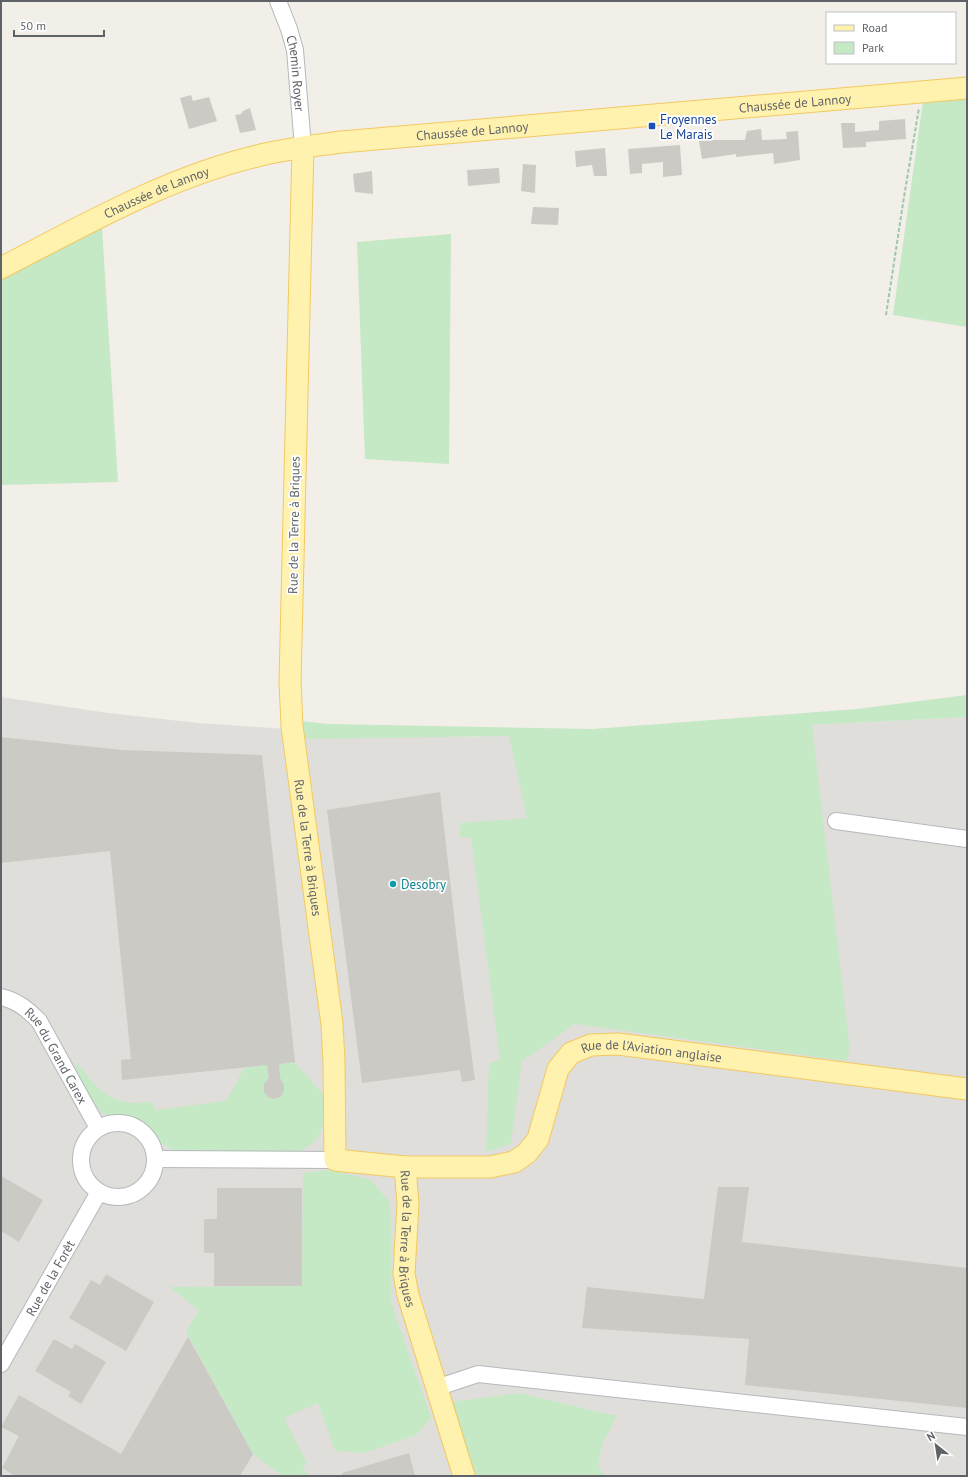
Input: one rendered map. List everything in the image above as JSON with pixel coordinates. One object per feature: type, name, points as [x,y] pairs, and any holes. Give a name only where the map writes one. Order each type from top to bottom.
[{"type":"main road","name":"Chaussée de Lannoy","points":[[1,268],[115,209],[162,187],[214,168],[257,156],[341,142],[967,88]]},
{"type":"main road","name":"Rue de la Terre à Briques","points":[[303,148],[290,682],[292,726],[332,1024],[335,1160],[405,1167],[408,1204],[404,1274],[408,1295],[464,1476]]},
{"type":"main road","name":"Rue de l'Aviation anglaise","points":[[405,1167],[490,1167],[514,1162],[527,1153],[538,1139],[558,1069],[571,1053],[591,1045],[618,1044],[967,1089]]},
{"type":"street","name":"Chemin Royer","points":[[278,1],[289,29],[295,50],[303,148]]},
{"type":"street","points":[[836,821],[967,839]]},
{"type":"street","name":"Rue du Grand Carex","points":[[1,997],[25,1007],[39,1021],[98,1128]]},
{"type":"street","points":[[119,1122],[130,1124],[140,1130],[148,1138],[153,1148],[155,1159],[154,1170],[149,1180],[142,1188],[132,1194],[121,1197],[110,1196],[100,1192],[91,1185],[81,1166],[81,1155],[84,1145],[90,1136],[98,1128],[119,1122]]},
{"type":"street","points":[[155,1159],[335,1160]]},
{"type":"street","name":"Rue de la Forêt","points":[[1,1364],[100,1192]]},
{"type":"street","points":[[436,1388],[478,1374],[967,1426]]},
{"type":"path","points":[[886,316],[904,196],[922,92]]},
{"type":"shaded area","points":[[1,697],[108,713],[198,723],[285,729],[465,737],[810,725],[967,717],[967,1476],[1,1476]]},
{"type":"green space","points":[[967,98],[967,327],[893,315],[923,101]]},
{"type":"green space","points":[[102,227],[118,482],[1,485],[1,280]]},
{"type":"green space","points":[[451,234],[449,464],[365,459],[357,242]]},
{"type":"green space","points":[[967,695],[967,717],[812,725],[850,1050],[846,1061],[575,1024],[522,1061],[511,1144],[486,1152],[489,1064],[500,1059],[471,837],[460,838],[460,823],[527,818],[509,736],[303,739],[301,721],[328,724],[593,729],[857,709]]},
{"type":"green space","points":[[78,1062],[97,1087],[103,1092],[117,1100],[128,1103],[153,1102],[155,1110],[226,1101],[244,1068],[267,1065],[268,1076],[279,1075],[279,1064],[295,1062],[324,1096],[322,1125],[317,1138],[312,1144],[293,1155],[175,1151],[158,1141],[143,1127],[112,1118],[101,1112],[90,1099],[74,1071]]},
{"type":"green space","points":[[332,1170],[371,1180],[389,1202],[391,1220],[391,1302],[431,1418],[416,1435],[364,1453],[335,1451],[318,1403],[284,1418],[307,1463],[302,1466],[308,1476],[282,1476],[253,1454],[186,1332],[199,1311],[170,1287],[302,1286],[303,1173]]},
{"type":"green space","points":[[520,1393],[611,1415],[617,1415],[602,1445],[598,1464],[604,1476],[477,1476],[451,1402]]},
{"type":"building","points":[[191,95],[193,101],[209,97],[217,121],[189,129],[180,98]]},
{"type":"building","points":[[250,108],[256,130],[240,133],[235,115],[241,114],[243,111]]},
{"type":"building","points":[[905,119],[906,139],[866,142],[866,147],[843,148],[841,123],[855,123],[855,132],[879,130],[879,121]]},
{"type":"building","points":[[761,129],[762,140],[787,139],[786,132],[798,131],[800,160],[774,164],[773,153],[736,157],[736,154],[702,159],[698,136],[709,134],[710,140],[745,140],[747,131]]},
{"type":"building","points":[[680,145],[682,175],[663,177],[663,162],[642,164],[642,173],[630,174],[628,149]]},
{"type":"building","points":[[605,148],[607,176],[594,176],[592,165],[576,167],[575,151]]},
{"type":"building","points":[[523,164],[536,165],[535,193],[521,191]]},
{"type":"building","points":[[499,168],[500,183],[468,186],[467,170]]},
{"type":"building","points":[[372,171],[373,194],[355,192],[353,174]]},
{"type":"building","points":[[533,207],[559,208],[558,225],[531,224]]},
{"type":"building","points":[[1,737],[122,750],[262,755],[295,1062],[279,1064],[280,1078],[284,1085],[282,1095],[273,1099],[268,1097],[264,1092],[264,1084],[269,1078],[267,1065],[122,1080],[121,1060],[131,1059],[110,851],[1,863]]},
{"type":"building","name":"Desobry","points":[[440,792],[459,959],[475,1080],[462,1082],[460,1070],[362,1083],[327,810]]},
{"type":"building","points":[[1,1176],[43,1200],[19,1242],[1,1231]]},
{"type":"building","points":[[718,1187],[749,1187],[742,1242],[967,1268],[967,1408],[745,1385],[749,1339],[582,1328],[587,1287],[704,1299]]},
{"type":"building","points":[[217,1188],[302,1188],[302,1286],[214,1286],[214,1253],[204,1253],[204,1219],[217,1219]]},
{"type":"building","points":[[106,1274],[154,1302],[126,1351],[69,1318],[91,1280],[100,1285]]},
{"type":"building","points":[[188,1337],[253,1454],[240,1476],[15,1476],[2,1468],[19,1436],[1,1427],[19,1395],[121,1454]]},
{"type":"building","points":[[54,1339],[72,1349],[75,1344],[106,1362],[81,1404],[68,1396],[71,1392],[35,1371]]},
{"type":"building","points":[[409,1453],[415,1476],[342,1476],[342,1473]]},
{"type":"place","name":"Froyennes Le Marais","points":[[652,126]]},
{"type":"place","name":"Desobry","points":[[393,884]]}]
